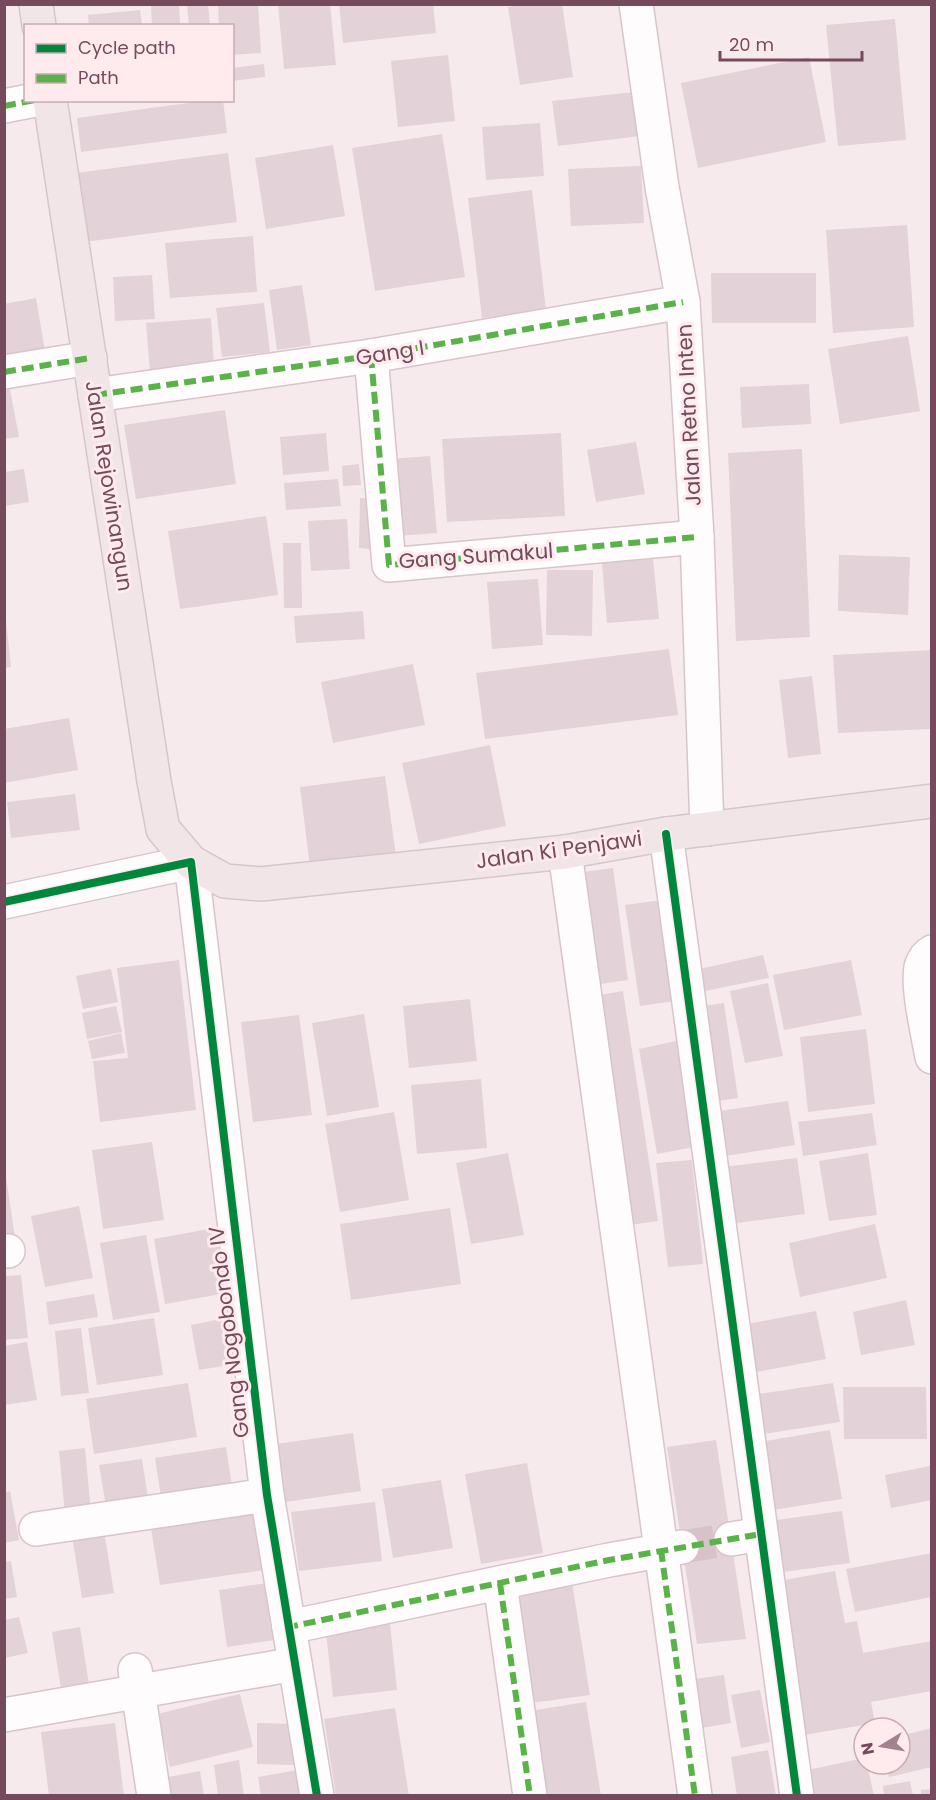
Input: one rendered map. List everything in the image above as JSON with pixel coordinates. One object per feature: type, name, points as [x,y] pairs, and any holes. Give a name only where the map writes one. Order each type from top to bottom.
[{"type":"main road","points":[[36,4],[39,24]]},
{"type":"main road","name":"Jalan Rejowinangun","points":[[50,102],[154,781],[163,829],[191,862]]},
{"type":"main road","name":"Jalan Ki Penjawi","points":[[191,862],[225,881],[261,884],[565,852],[666,834],[932,801]]},
{"type":"street","name":"Jalan Retno Inten","points":[[636,4],[662,186],[683,302],[696,537],[707,829]]},
{"type":"street","points":[[4,106],[25,102]]},
{"type":"street","name":"Gang I","points":[[95,395],[371,356],[683,302]]},
{"type":"street","name":"Gang Sumakul","points":[[371,356],[389,565],[696,537]]},
{"type":"street","points":[[4,372],[90,358]]},
{"type":"street","points":[[666,834],[746,1537],[797,1796]]},
{"type":"street","points":[[565,852],[671,1548],[695,1796]]},
{"type":"street","points":[[4,902],[191,862]]},
{"type":"street","name":"Gang Nogobondo IV","points":[[191,862],[267,1495],[317,1796]]},
{"type":"street","points":[[932,952],[927,955],[921,967],[921,987],[932,1057]]},
{"type":"street","points":[[36,1529],[267,1495]]},
{"type":"street","points":[[289,1627],[671,1548]]},
{"type":"street","points":[[500,1584],[530,1796]]},
{"type":"street","points":[[4,1714],[136,1679],[295,1664]]},
{"type":"street","points":[[136,1679],[154,1796]]},
{"type":"building","points":[[151,4],[179,4],[180,24],[152,24]]},
{"type":"building","points":[[187,4],[208,4],[210,24],[189,24]]},
{"type":"building","points":[[218,4],[258,4],[261,53],[234,55],[234,24],[219,24]]},
{"type":"building","points":[[278,4],[330,4],[336,65],[284,69]]},
{"type":"building","points":[[339,4],[433,4],[436,33],[343,43]]},
{"type":"building","points":[[527,4],[562,4],[573,77],[520,85],[508,7]]},
{"type":"building","points":[[140,10],[142,24],[89,24],[88,15]]},
{"type":"building","points":[[895,19],[906,140],[838,146],[826,25]]},
{"type":"building","points":[[448,55],[455,121],[398,127],[391,61]]},
{"type":"building","points":[[809,57],[826,142],[698,168],[681,83]]},
{"type":"building","points":[[264,64],[265,77],[234,81],[234,68]]},
{"type":"building","points":[[634,92],[640,136],[558,146],[552,101]]},
{"type":"building","points":[[196,102],[223,102],[227,133],[81,152],[77,118]]},
{"type":"building","points":[[540,123],[544,176],[486,180],[482,127]]},
{"type":"building","points":[[442,134],[465,277],[375,291],[352,148]]},
{"type":"building","points":[[333,145],[345,216],[266,229],[255,158]]},
{"type":"building","points":[[228,153],[237,222],[77,243],[68,174]]},
{"type":"building","points":[[641,166],[644,223],[571,226],[568,169]]},
{"type":"building","points":[[532,190],[546,310],[482,318],[468,198]]},
{"type":"building","points":[[907,225],[914,327],[833,333],[826,230]]},
{"type":"building","points":[[253,236],[257,292],[170,298],[165,243]]},
{"type":"building","points":[[711,273],[816,273],[816,323],[712,323]]},
{"type":"building","points":[[152,275],[155,319],[115,321],[113,277]]},
{"type":"building","points":[[302,285],[311,345],[277,350],[269,290]]},
{"type":"building","points":[[36,298],[46,357],[4,364],[4,304]]},
{"type":"building","points":[[264,303],[270,352],[222,357],[216,308]]},
{"type":"building","points":[[211,318],[214,368],[150,372],[146,323]]},
{"type":"building","points":[[908,336],[920,411],[840,424],[828,349]]},
{"type":"building","points":[[809,384],[811,424],[742,428],[740,387]]},
{"type":"building","points":[[10,389],[19,437],[4,439],[4,390]]},
{"type":"building","points":[[225,410],[236,484],[136,499],[124,425]]},
{"type":"building","points":[[326,433],[329,471],[283,475],[280,437]]},
{"type":"building","points":[[561,433],[565,516],[447,522],[442,439]]},
{"type":"building","points":[[636,442],[645,494],[596,502],[587,450]]},
{"type":"building","points":[[802,449],[810,637],[736,641],[728,453]]},
{"type":"building","points":[[430,456],[437,533],[396,536],[390,459]]},
{"type":"building","points":[[359,464],[361,485],[343,486],[342,466]]},
{"type":"building","points":[[24,469],[29,502],[4,506],[4,472]]},
{"type":"building","points":[[338,479],[341,506],[286,510],[284,483]]},
{"type":"building","points":[[360,498],[380,499],[377,550],[359,548]]},
{"type":"building","points":[[266,516],[278,595],[180,609],[168,531]]},
{"type":"building","points":[[347,519],[350,569],[311,571],[308,521]]},
{"type":"building","points":[[283,543],[301,543],[302,608],[284,608]]},
{"type":"building","points":[[839,555],[910,557],[908,615],[838,611]]},
{"type":"building","points":[[653,559],[659,619],[607,623],[602,563]]},
{"type":"building","points":[[547,570],[593,570],[592,636],[546,635]]},
{"type":"building","points":[[538,579],[543,645],[492,649],[487,582]]},
{"type":"building","points":[[363,611],[365,639],[296,643],[294,616]]},
{"type":"building","points":[[4,620],[6,620],[11,667],[4,668]]},
{"type":"building","points":[[669,649],[678,715],[485,739],[476,673]]},
{"type":"building","points":[[932,650],[932,729],[838,733],[833,655]]},
{"type":"building","points":[[413,664],[425,725],[333,743],[321,682]]},
{"type":"building","points":[[812,676],[821,754],[788,758],[779,680]]},
{"type":"building","points":[[69,718],[78,770],[4,783],[4,729]]},
{"type":"building","points":[[490,745],[506,826],[419,844],[402,763]]},
{"type":"building","points":[[385,776],[396,856],[310,867],[300,787]]},
{"type":"building","points":[[75,794],[80,830],[11,838],[7,802]]},
{"type":"building","points":[[613,868],[628,980],[593,985],[577,873]]},
{"type":"building","points":[[669,899],[683,1000],[640,1006],[625,905]]},
{"type":"building","points":[[763,955],[769,978],[695,993],[690,971]]},
{"type":"building","points":[[179,960],[196,1110],[100,1122],[93,1061],[128,1058],[117,968]]},
{"type":"building","points":[[851,960],[862,1015],[784,1030],[773,975]]},
{"type":"building","points":[[111,969],[118,1002],[83,1009],[76,976]]},
{"type":"building","points":[[768,983],[783,1056],[745,1063],[730,991]]},
{"type":"building","points":[[623,991],[658,1221],[623,1226],[588,997]]},
{"type":"building","points":[[470,999],[477,1061],[409,1068],[403,1006]]},
{"type":"building","points":[[724,1003],[738,1098],[705,1103],[691,1008]]},
{"type":"building","points":[[116,1006],[122,1032],[87,1039],[82,1013]]},
{"type":"building","points":[[364,1014],[379,1107],[327,1116],[312,1023]]},
{"type":"building","points":[[299,1015],[312,1115],[253,1122],[241,1022]]},
{"type":"building","points":[[866,1029],[875,1104],[808,1112],[800,1037]]},
{"type":"building","points":[[121,1033],[125,1053],[92,1059],[88,1041]]},
{"type":"building","points":[[676,1041],[694,1147],[657,1154],[639,1049]]},
{"type":"building","points":[[481,1079],[487,1148],[417,1154],[411,1085]]},
{"type":"building","points":[[788,1101],[795,1145],[713,1158],[706,1113]]},
{"type":"building","points":[[394,1112],[409,1200],[340,1212],[325,1124]]},
{"type":"building","points":[[872,1113],[877,1145],[803,1156],[798,1122]]},
{"type":"building","points":[[152,1142],[164,1220],[103,1229],[92,1150]]},
{"type":"building","points":[[508,1153],[524,1235],[471,1244],[456,1163]]},
{"type":"building","points":[[868,1153],[877,1215],[829,1221],[819,1161]]},
{"type":"building","points":[[797,1158],[805,1214],[730,1224],[723,1167]]},
{"type":"building","points":[[692,1160],[703,1264],[668,1267],[656,1163]]},
{"type":"building","points":[[4,1163],[15,1238],[4,1239]]},
{"type":"building","points":[[79,1206],[93,1278],[45,1287],[31,1216]]},
{"type":"building","points":[[450,1208],[461,1284],[351,1300],[340,1224]]},
{"type":"building","points":[[875,1224],[887,1278],[800,1297],[789,1243]]},
{"type":"building","points":[[220,1227],[232,1292],[165,1304],[154,1239]]},
{"type":"building","points":[[146,1235],[160,1312],[113,1320],[100,1243]]},
{"type":"building","points":[[21,1275],[28,1338],[4,1340],[4,1276]]},
{"type":"building","points":[[94,1294],[98,1317],[49,1325],[46,1302]]},
{"type":"building","points":[[906,1300],[915,1345],[861,1355],[853,1312]]},
{"type":"building","points":[[816,1311],[826,1359],[746,1374],[737,1326]]},
{"type":"building","points":[[154,1318],[163,1375],[97,1385],[88,1328]]},
{"type":"building","points":[[221,1319],[229,1365],[199,1370],[191,1325]]},
{"type":"building","points":[[81,1328],[89,1393],[61,1396],[55,1331]]},
{"type":"building","points":[[27,1342],[37,1400],[4,1405],[4,1346]]},
{"type":"building","points":[[188,1383],[197,1437],[94,1454],[86,1399]]},
{"type":"building","points":[[833,1383],[840,1422],[758,1435],[752,1395]]},
{"type":"building","points":[[843,1387],[926,1387],[927,1439],[844,1439]]},
{"type":"building","points":[[830,1430],[842,1499],[773,1510],[761,1442]]},
{"type":"building","points":[[353,1433],[361,1491],[278,1503],[269,1445]]},
{"type":"building","points":[[716,1440],[746,1639],[697,1644],[667,1447]]},
{"type":"building","points":[[226,1447],[233,1492],[162,1503],[155,1458]]},
{"type":"building","points":[[85,1448],[91,1513],[65,1515],[59,1451]]},
{"type":"building","points":[[142,1459],[149,1505],[107,1512],[99,1465]]},
{"type":"building","points":[[527,1463],[543,1553],[481,1564],[465,1474]]},
{"type":"building","points":[[930,1466],[932,1500],[891,1508],[885,1475]]},
{"type":"building","points":[[441,1480],[453,1548],[393,1558],[382,1489]]},
{"type":"building","points":[[10,1491],[19,1540],[4,1543],[4,1493]]},
{"type":"building","points":[[375,1502],[382,1561],[299,1571],[291,1512]]},
{"type":"building","points":[[262,1511],[271,1569],[160,1585],[151,1528]]},
{"type":"building","points":[[842,1511],[850,1563],[776,1573],[769,1521]]},
{"type":"building","points":[[103,1524],[114,1593],[82,1598],[71,1530]]},
{"type":"building","points":[[932,1553],[932,1597],[855,1612],[846,1569]]},
{"type":"building","points":[[11,1561],[17,1597],[4,1599],[4,1562]]},
{"type":"building","points":[[835,1571],[845,1623],[857,1621],[863,1653],[932,1641],[932,1691],[871,1702],[874,1716],[852,1716],[852,1727],[804,1735],[778,1581]]},
{"type":"building","points":[[274,1582],[282,1639],[227,1647],[219,1590]]},
{"type":"building","points":[[572,1582],[590,1695],[523,1704],[507,1591]]},
{"type":"building","points":[[389,1614],[397,1690],[333,1697],[325,1622]]},
{"type":"building","points":[[19,1617],[28,1653],[4,1658],[4,1620]]},
{"type":"building","points":[[80,1627],[89,1685],[61,1689],[52,1632]]},
{"type":"building","points":[[724,1675],[731,1723],[696,1729],[688,1680]]},
{"type":"building","points":[[760,1690],[770,1742],[741,1748],[731,1695]]},
{"type":"building","points":[[240,1694],[253,1747],[170,1767],[157,1714]]},
{"type":"building","points":[[586,1702],[601,1796],[536,1796],[523,1712]]},
{"type":"building","points":[[395,1708],[409,1796],[336,1796],[324,1719]]},
{"type":"building","points":[[115,1723],[124,1796],[49,1796],[41,1732]]},
{"type":"building","points":[[257,1723],[296,1724],[295,1765],[257,1764]]},
{"type":"building","points":[[932,1728],[932,1767],[912,1772],[912,1733]]},
{"type":"building","points":[[768,1750],[776,1796],[737,1796],[731,1757]]},
{"type":"building","points":[[239,1760],[244,1796],[218,1796],[214,1765]]},
{"type":"building","points":[[852,1761],[852,1776],[870,1776],[874,1796],[808,1796],[803,1771]]},
{"type":"building","points":[[304,1769],[308,1796],[261,1796],[258,1777]]},
{"type":"building","points":[[200,1771],[204,1796],[166,1796],[163,1778]]},
{"type":"building","points":[[910,1781],[913,1796],[884,1796],[883,1786]]},
{"type":"building","points":[[932,1789],[932,1796],[921,1796],[921,1790]]},
{"type":"tunnel","points":[[682,1547],[731,1539]]},
{"type":"marked path","points":[[4,106],[25,102]]},
{"type":"marked path","points":[[95,395],[371,356],[683,302]]},
{"type":"marked path","points":[[371,356],[389,565],[697,537]]},
{"type":"marked path","points":[[4,372],[90,358]]},
{"type":"marked path","points":[[289,1630],[289,1627],[609,1560],[761,1534]]},
{"type":"marked path","points":[[661,1550],[695,1796]]},
{"type":"marked path","points":[[500,1583],[530,1796]]},
{"type":"cycle path","points":[[666,834],[797,1796]]},
{"type":"cycle path","points":[[4,902],[191,862],[267,1495],[317,1796]]}]
